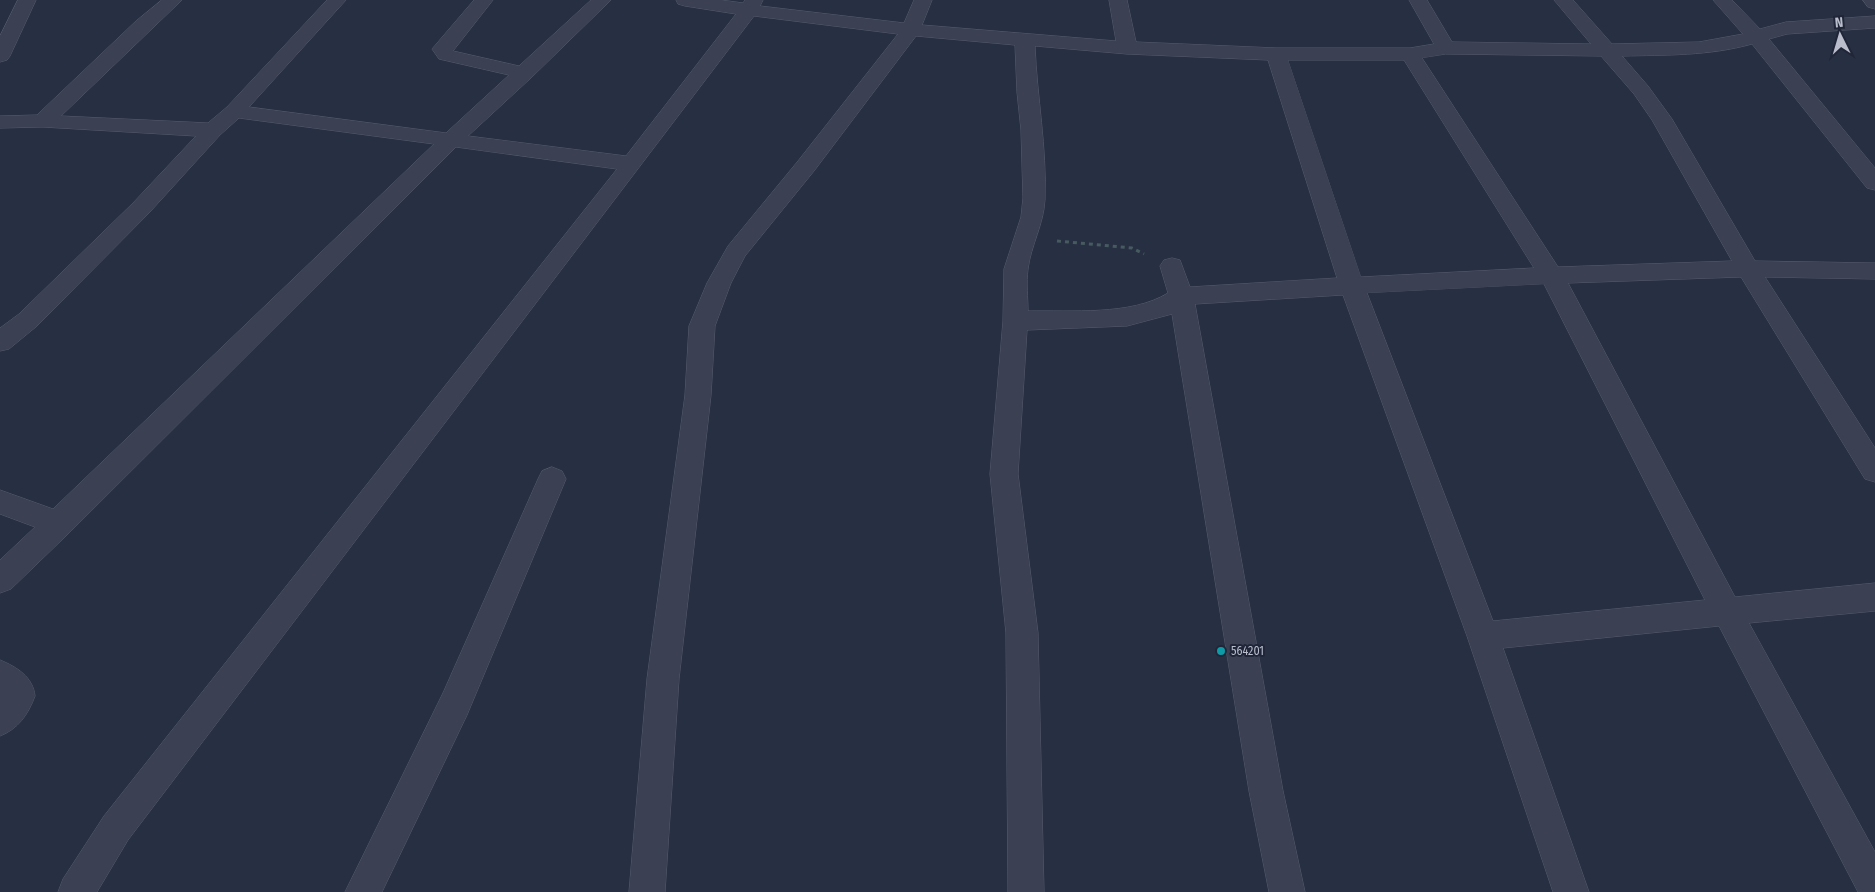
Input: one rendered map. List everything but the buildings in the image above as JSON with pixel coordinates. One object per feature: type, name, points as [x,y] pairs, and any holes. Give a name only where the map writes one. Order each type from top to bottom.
[{"type":"street","points":[[0,56],[27,0]]},
{"type":"street","points":[[43,121],[143,25],[173,0]]},
{"type":"street","points":[[0,342],[28,320],[141,208],[338,0]]},
{"type":"street","points":[[484,0],[442,49],[446,55],[525,73]]},
{"type":"street","points":[[0,580],[60,524],[450,141],[602,0]]},
{"type":"street","points":[[685,0],[752,5],[911,30],[1127,48],[1276,54],[1410,54],[1446,48],[1605,50],[1698,48],[1729,44],[1786,28],[1875,22]]},
{"type":"street","points":[[647,892],[663,678],[698,395],[702,326],[719,283],[736,252],[806,166],[911,30],[923,0]]},
{"type":"street","points":[[1118,0],[1127,48]]},
{"type":"street","points":[[1418,0],[1446,48]]},
{"type":"street","points":[[1563,0],[1636,84],[1662,118],[1748,269],[1875,471]]},
{"type":"street","points":[[1722,0],[1756,36],[1875,183]]},
{"type":"street","points":[[1872,0],[1875,3]]},
{"type":"street","points":[[76,892],[116,828],[215,697],[632,164],[752,5]]},
{"type":"street","points":[[1026,39],[1027,92],[1032,130],[1034,198],[1032,216],[1016,270],[1015,321],[1004,474],[1022,633],[1026,892]]},
{"type":"street","points":[[1276,54],[1352,286],[1483,636],[1571,892]]},
{"type":"street","points":[[1410,54],[1552,276],[1727,612],[1875,888]]},
{"type":"street","points":[[234,111],[632,164]]},
{"type":"street","points":[[0,122],[43,121],[213,130]]},
{"type":"street","points":[[1172,266],[1180,296],[1265,781],[1287,892]]},
{"type":"street","points":[[1015,321],[1127,317],[1162,308],[1180,296],[1552,276],[1748,269],[1875,271]]},
{"type":"street","points":[[363,892],[455,704],[552,479]]},
{"type":"street","points":[[0,502],[60,524]]},
{"type":"street","points":[[1483,636],[1875,597]]},
{"type":"street","points":[[0,675],[16,685],[19,692],[16,704],[0,720]]},
{"type":"path","points":[[1023,243],[1063,240],[1132,248]]},
{"type":"place","name":"564201","points":[[1221,651]]}]
